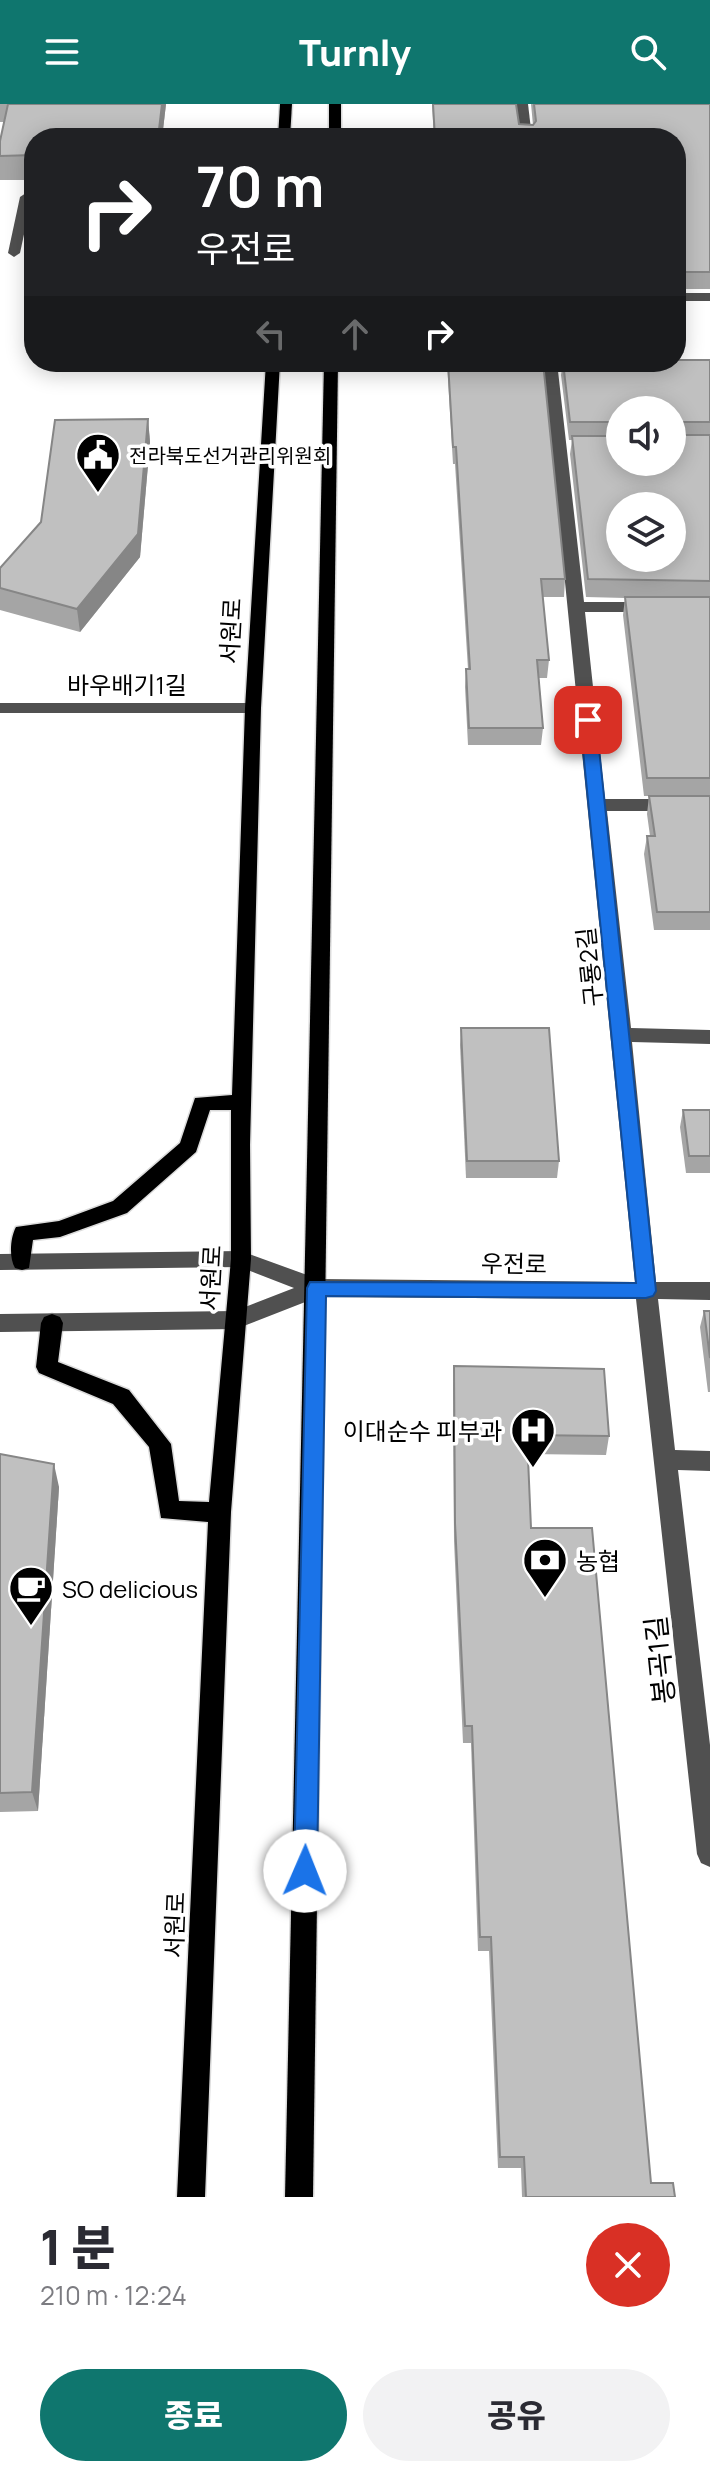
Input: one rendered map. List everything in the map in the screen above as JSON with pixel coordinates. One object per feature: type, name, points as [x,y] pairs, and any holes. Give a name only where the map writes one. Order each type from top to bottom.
[{"type":"main road","points":[[285,128],[286,104]]},
{"type":"main road","points":[[335,104],[335,128]]},
{"type":"main road","name":"서원로","points":[[191,2197],[220,1512],[241,1259],[242,1102],[253,708],[272,372]]},
{"type":"main road","points":[[299,2197],[331,372]]},
{"type":"main road","points":[[22,1262],[23,1233],[60,1229],[120,1207],[189,1147],[202,1103],[242,1102]]},
{"type":"main road","points":[[52,1323],[47,1367],[121,1397],[160,1444],[169,1511],[220,1512]]},
{"type":"street","points":[[522,104],[525,128]]},
{"type":"street","points":[[14,253],[24,206]]},
{"type":"street","points":[[686,297],[710,297]]},
{"type":"street","name":"구룡2길","points":[[552,372],[567,447],[576,607],[622,1035],[710,1037]]},
{"type":"street","points":[[576,607],[665,607]]},
{"type":"street","name":"바우배기1길","points":[[0,708],[253,708]]},
{"type":"street","points":[[597,805],[710,805]]},
{"type":"street","name":"봉곡1길","points":[[622,1035],[646,1291],[668,1460],[710,1854]]},
{"type":"street","name":"우전로","points":[[0,1262],[241,1259],[317,1288],[710,1291]]},
{"type":"street","name":"우전로","points":[[0,1323],[236,1320],[317,1288]]},
{"type":"street","points":[[668,1460],[710,1461]]},
{"type":"building","points":[[8,104],[162,104],[159,128],[24,128],[24,155],[0,156]]},
{"type":"building","points":[[433,104],[516,104],[519,124],[533,125],[536,121],[534,104],[710,104],[710,272],[686,272],[686,128],[434,128]]},
{"type":"building","points":[[686,360],[710,360],[710,422],[686,422],[686,396],[606,396],[606,422],[570,422],[564,372],[686,372]]},
{"type":"building","points":[[449,372],[544,372],[565,579],[541,579],[549,660],[537,660],[543,728],[469,728],[466,669],[470,669],[456,447],[453,447]]},
{"type":"building","name":"전라북도선거관리위원회","points":[[148,419],[138,534],[77,609],[0,588],[0,568],[41,522],[55,420]]},
{"type":"building","points":[[686,435],[710,435],[710,581],[588,579],[572,436],[606,436],[606,476],[686,476]]},
{"type":"building","points":[[625,597],[710,597],[710,778],[647,778]]},
{"type":"building","points":[[649,796],[710,796],[710,912],[657,912],[647,836],[655,836]]},
{"type":"building","points":[[461,1028],[549,1028],[559,1161],[467,1161]]},
{"type":"building","points":[[683,1110],[710,1110],[710,1156],[689,1156]]},
{"type":"building","points":[[704,1311],[710,1311],[710,1358]]},
{"type":"building","points":[[454,1366],[604,1369],[609,1436],[527,1435],[531,1528],[592,1528],[651,2183],[673,2183],[675,2197],[526,2197],[524,2157],[500,2157],[491,1937],[480,1937],[472,1726],[465,1726],[455,1523]]},
{"type":"building","points":[[0,1454],[54,1464],[32,1792],[0,1793]]},
{"type":"place","name":"전라북도선거관리위원회","points":[[98,494]]},
{"type":"place","name":"이대순수 피부과","points":[[533,1469]]},
{"type":"place","name":"농협","points":[[545,1599]]},
{"type":"place","name":"SO delicious","points":[[31,1627]]},
{"type":"route","points":[[305,1871],[317,1288],[646,1291],[588,720]]}]
